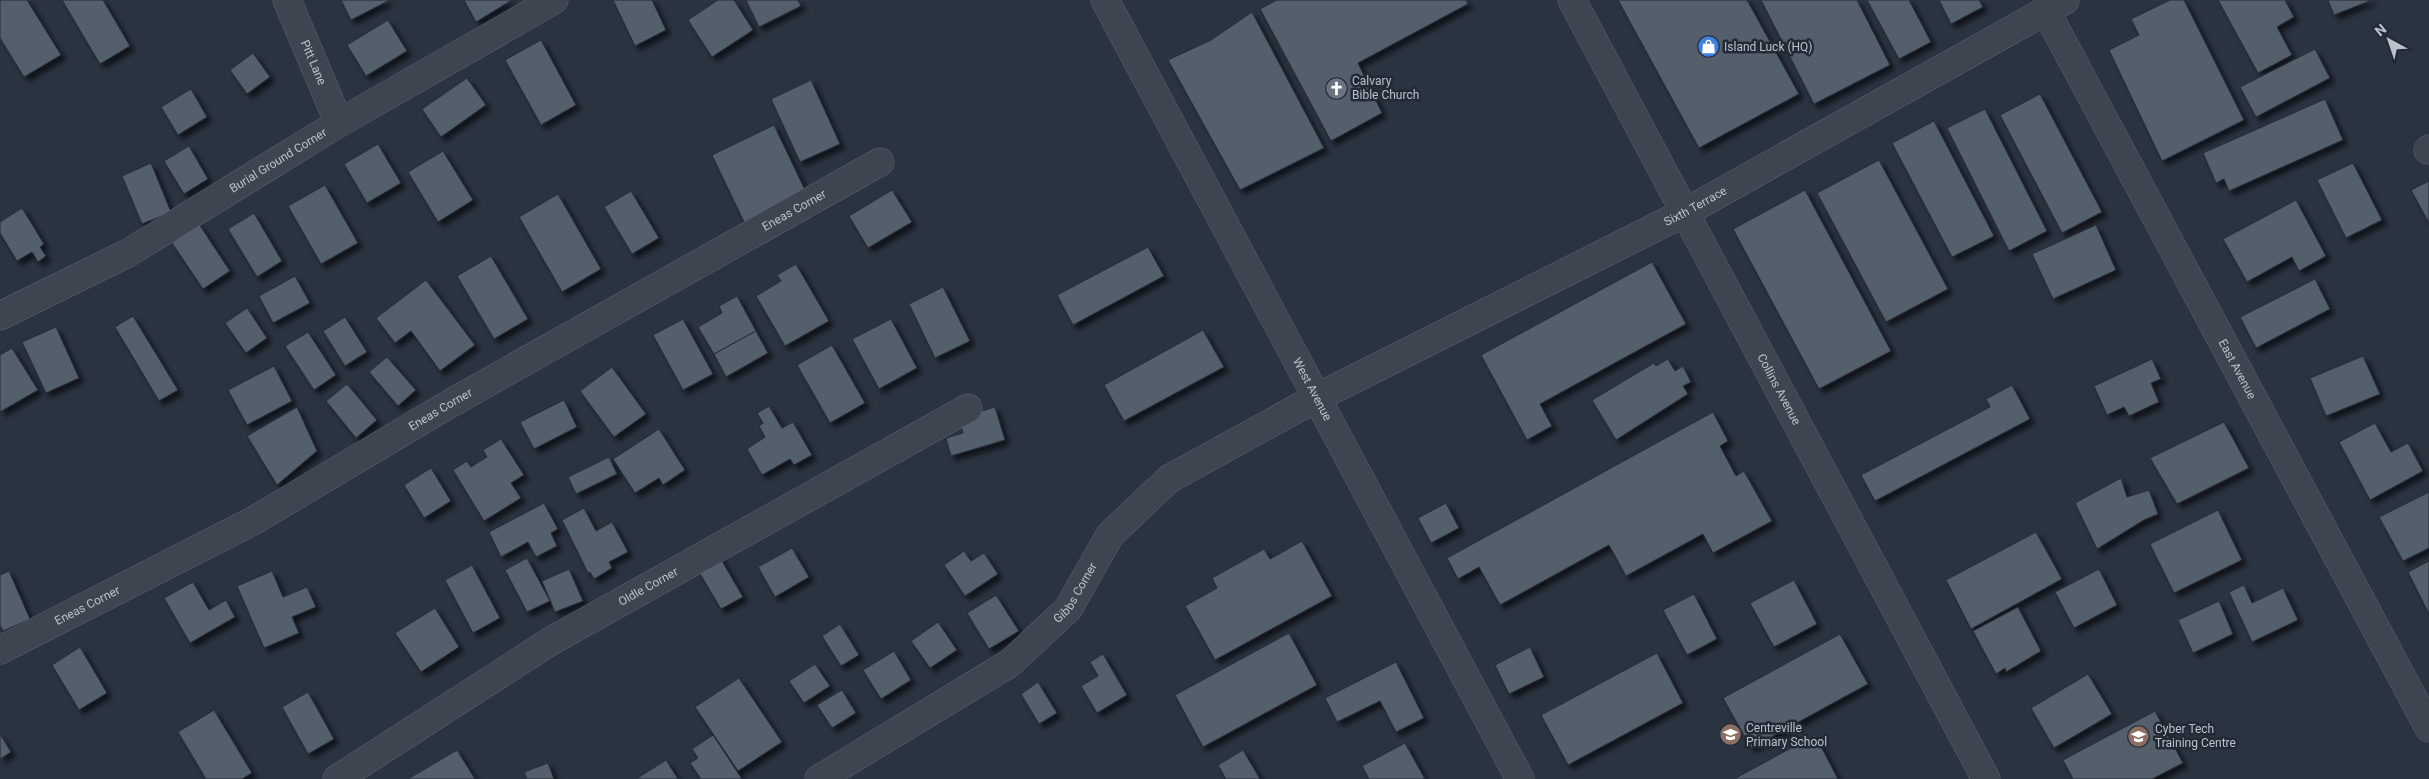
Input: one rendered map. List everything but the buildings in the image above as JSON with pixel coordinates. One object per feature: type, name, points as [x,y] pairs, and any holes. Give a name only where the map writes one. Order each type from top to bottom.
[{"type":"street","name":"Pitt Lane","points":[[287,0],[339,123]]},
{"type":"street","name":"Burial Ground Corner","points":[[0,316],[128,253],[339,123],[554,0]]},
{"type":"street","name":"West Avenue","points":[[1105,0],[1520,779]]},
{"type":"street","name":"Collins Avenue","points":[[1572,0],[1684,214],[1986,779]]},
{"type":"street","name":"Sixth Terrace","points":[[1318,397],[1684,214],[2055,5]]},
{"type":"street","name":"East Avenue","points":[[2055,5],[2429,728]]},
{"type":"street","name":"Eneas Corner","points":[[0,650],[253,521],[460,399],[880,162]]},
{"type":"street","name":"Gibbs Corner","points":[[819,779],[1010,663],[1068,609],[1110,535],[1169,479],[1318,397]]},
{"type":"street","name":"Oldle Corner","points":[[337,779],[551,641],[968,408]]},
{"type":"place","name":"Island Luck (HQ)","points":[[1708,47]]},
{"type":"place","name":"Calvary Bible Church","points":[[1336,88]]},
{"type":"place","name":"Centreville Primary School","points":[[1730,735]]},
{"type":"place","name":"Cyber Tech Training Centre","points":[[2139,736]]}]
